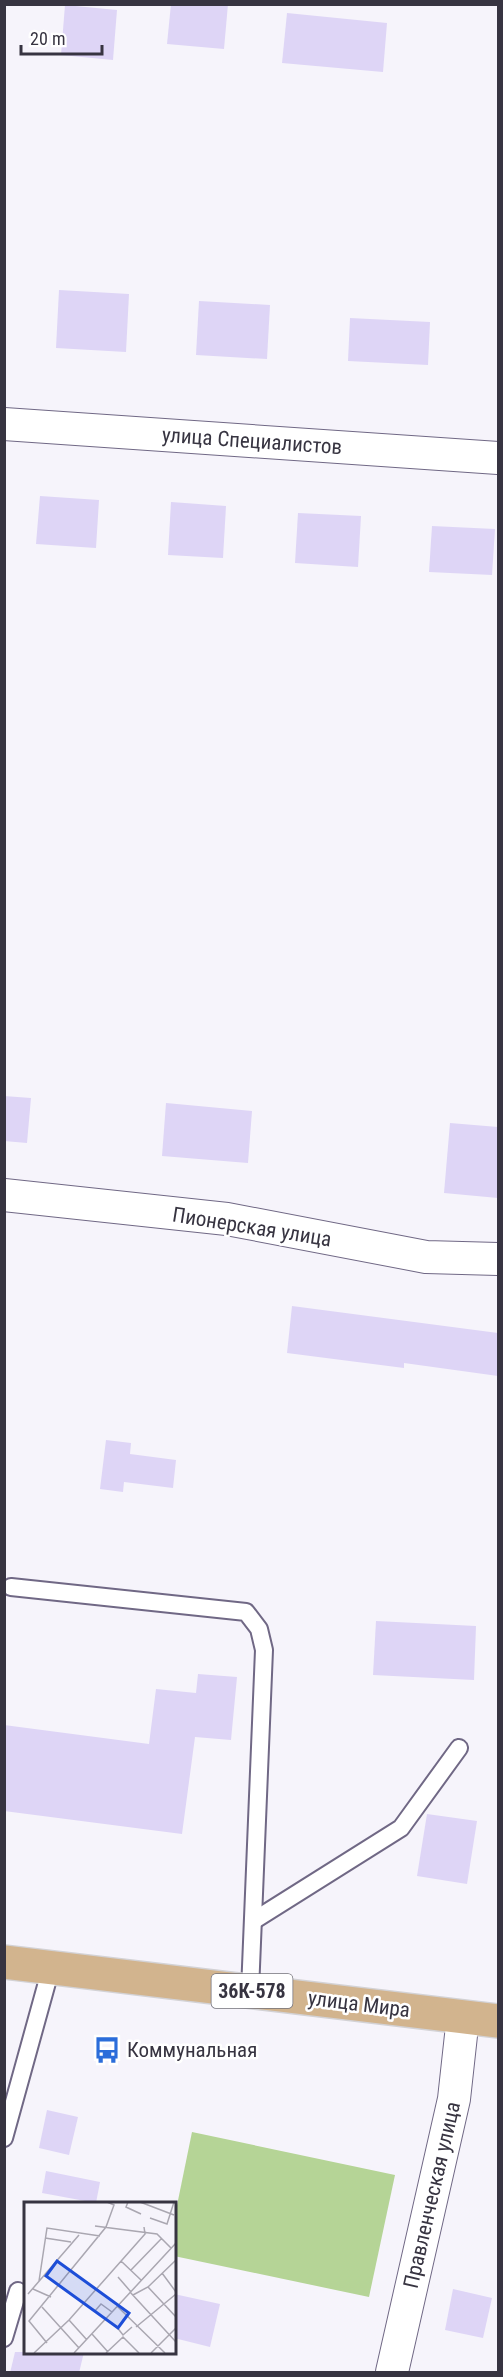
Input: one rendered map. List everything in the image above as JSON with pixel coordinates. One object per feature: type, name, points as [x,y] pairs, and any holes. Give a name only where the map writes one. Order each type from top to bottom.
[{"type":"main road","name":"улица Мира","points":[[4,1962],[498,2021]]},
{"type":"street","name":"улица Специалистов","points":[[4,424],[498,459]]},
{"type":"street","name":"Пионерская улица","points":[[4,1195],[227,1219],[426,1257],[498,1259]]},
{"type":"street","name":"Правленческая улица","points":[[392,2373],[454,2099],[463,2017]]},
{"type":"lane","points":[[11,1587],[246,1612],[259,1629],[264,1650],[250,1991]]},
{"type":"lane","points":[[253,1921],[401,1828],[459,1748]]},
{"type":"lane","points":[[4,2138],[51,1968]]},
{"type":"lane","points":[[4,2338],[16,2288]]},
{"type":"green space","points":[[192,2132],[395,2175],[369,2297],[176,2256],[176,2210]]},
{"type":"building","points":[[171,4],[228,4],[224,49],[167,44]]},
{"type":"building","points":[[65,5],[117,10],[113,60],[61,55]]},
{"type":"building","points":[[287,13],[387,23],[383,72],[282,63]]},
{"type":"building","points":[[59,290],[129,294],[126,352],[56,348]]},
{"type":"building","points":[[199,301],[270,305],[267,359],[196,355]]},
{"type":"building","points":[[350,318],[430,322],[428,365],[348,361]]},
{"type":"building","points":[[40,496],[99,500],[96,548],[36,544]]},
{"type":"building","points":[[171,502],[226,506],[223,558],[168,555]]},
{"type":"building","points":[[298,513],[361,516],[358,567],[295,563]]},
{"type":"building","points":[[432,526],[495,529],[492,575],[429,572]]},
{"type":"building","points":[[4,1096],[31,1098],[27,1143],[4,1141]]},
{"type":"building","points":[[166,1103],[252,1111],[248,1163],[162,1156]]},
{"type":"building","points":[[450,1123],[498,1127],[498,1198],[444,1193]]},
{"type":"building","points":[[292,1306],[498,1333],[498,1376],[404,1363],[404,1368],[287,1353]]},
{"type":"building","points":[[106,1440],[131,1443],[130,1454],[176,1460],[173,1488],[124,1482],[123,1492],[100,1489]]},
{"type":"building","points":[[376,1621],[476,1626],[474,1680],[373,1675]]},
{"type":"building","points":[[198,1674],[237,1677],[231,1740],[195,1737],[182,1834],[4,1811],[4,1725],[149,1744],[156,1689],[196,1693]]},
{"type":"building","points":[[427,1814],[477,1821],[467,1884],[417,1876]]},
{"type":"building","points":[[47,2110],[78,2117],[69,2155],[39,2148]]},
{"type":"building","points":[[46,2171],[100,2182],[96,2202],[42,2193]]},
{"type":"building","points":[[453,2289],[492,2298],[483,2338],[445,2330]]},
{"type":"building","points":[[176,2294],[220,2304],[210,2347],[176,2338]]},
{"type":"building","points":[[15,2352],[84,2353],[79,2373],[10,2373]]},
{"type":"place","name":"Коммунальная","points":[[107,2050]]}]
